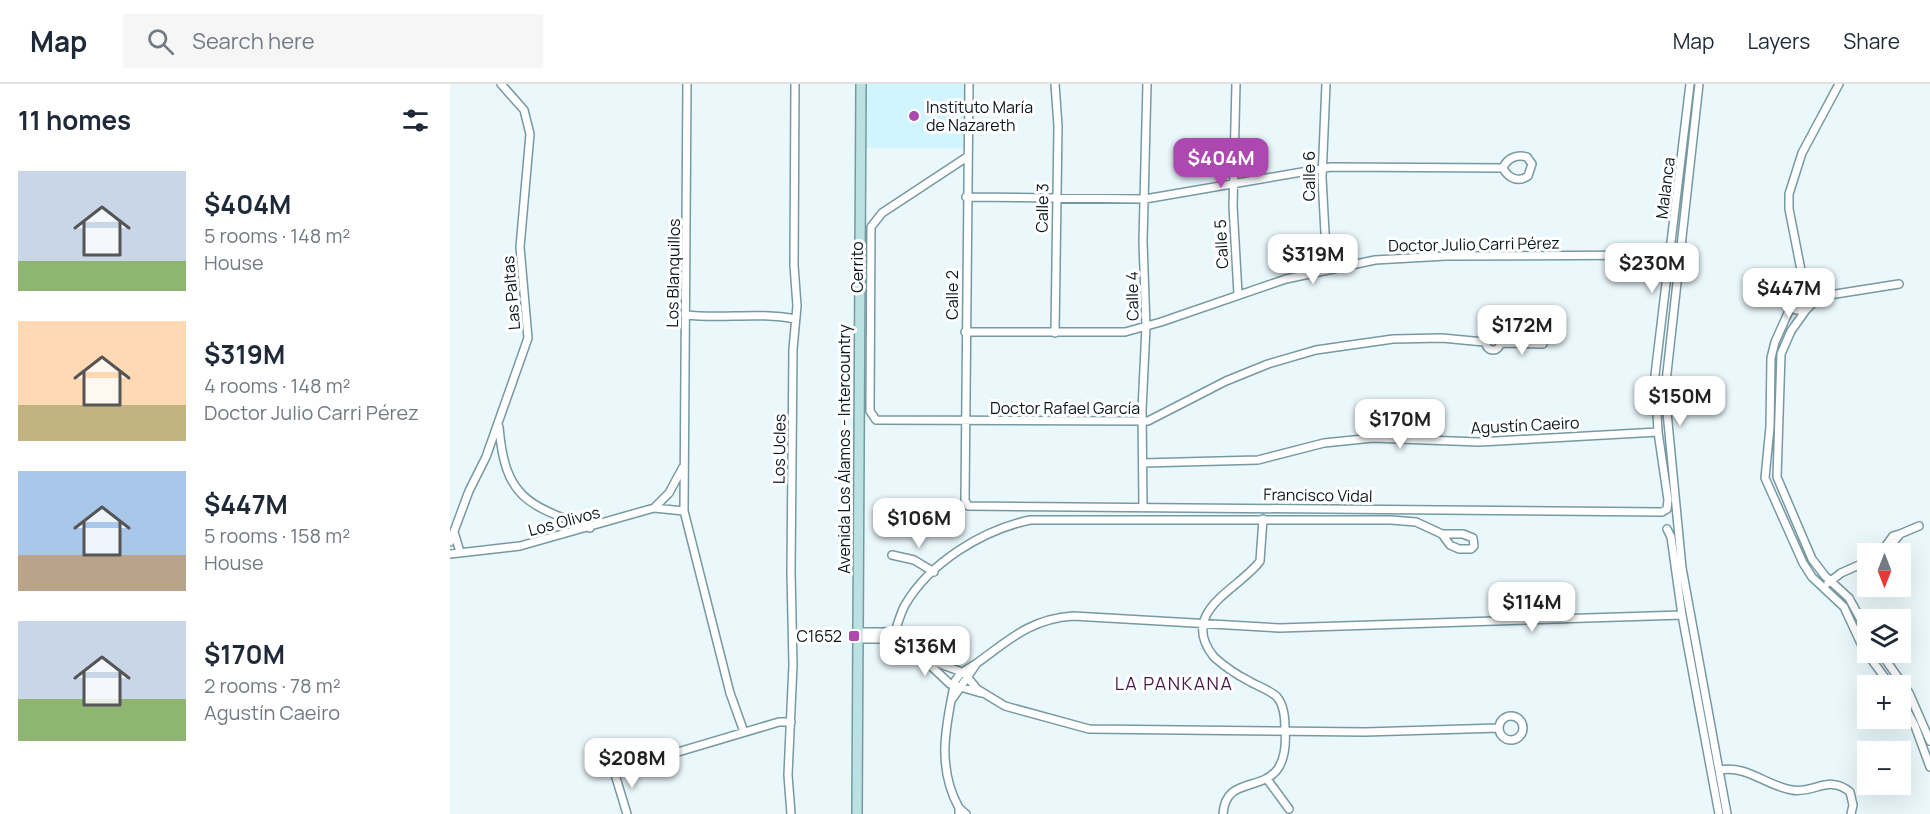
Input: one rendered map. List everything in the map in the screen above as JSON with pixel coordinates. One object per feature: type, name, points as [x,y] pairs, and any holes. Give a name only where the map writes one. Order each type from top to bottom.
[{"type":"main road","name":"Avenida Los Álamos - Intercountry","points":[[857,814],[861,84]]},
{"type":"street","name":"Las Paltas","points":[[450,542],[469,491],[486,457],[528,338],[520,247],[530,148],[524,110],[501,84]]},
{"type":"street","name":"Los Blanquillos","points":[[687,84],[684,511],[730,693],[744,732]]},
{"type":"street","name":"Los Ucles","points":[[791,814],[788,776],[794,664],[791,572],[795,320],[795,84]]},
{"type":"street","name":"Calle 2","points":[[968,506],[965,500],[964,421],[969,84]]},
{"type":"street","name":"Calle 3","points":[[1054,333],[1058,126],[1055,84]]},
{"type":"street","name":"Calle 4","points":[[1143,507],[1142,422],[1146,327],[1147,84]]},
{"type":"street","name":"Calle 5","points":[[1236,84],[1234,184],[1238,294]]},
{"type":"street","name":"Calle 6","points":[[1326,84],[1322,168],[1327,269]]},
{"type":"street","name":"Malanca","points":[[1667,509],[1658,432],[1655,375],[1690,84]]},
{"type":"street","points":[[1699,84],[1665,391],[1682,568],[1720,770],[1726,814]]},
{"type":"street","points":[[1839,84],[1802,153],[1789,194],[1789,209],[1801,270],[1813,298],[1808,309],[1791,331],[1781,354],[1783,375],[1776,473],[1812,559],[1849,598],[1857,613]]},
{"type":"street","name":"Cerrito","points":[[880,421],[873,419],[870,411],[871,227],[882,213],[967,157]]},
{"type":"street","points":[[966,197],[1145,199],[1322,168],[1503,168]]},
{"type":"street","name":"Doctor Julio Carri Pérez","points":[[965,332],[1108,333],[1146,327],[1238,294],[1327,269],[1375,260],[1425,257],[1670,255]]},
{"type":"street","points":[[1801,270],[1793,302],[1775,342],[1769,372],[1770,428],[1764,475],[1803,562],[1844,607],[1863,648],[1883,675]]},
{"type":"street","points":[[1794,292],[1802,287],[1823,296],[1899,284]]},
{"type":"street","points":[[1793,302],[1796,310],[1808,309],[1833,295]]},
{"type":"street","points":[[686,315],[718,318],[768,315],[795,320]]},
{"type":"street","name":"Doctor Rafael García","points":[[880,421],[1142,422],[1151,420],[1245,373],[1316,350],[1393,339],[1442,338],[1484,342],[1494,338],[1501,344],[1544,344]]},
{"type":"street","points":[[498,421],[502,461],[514,485],[529,502],[541,509],[591,528]]},
{"type":"street","name":"Agustín Caeiro","points":[[1143,463],[1253,461],[1324,443],[1373,438],[1479,442],[1658,432]]},
{"type":"street","name":"Los Blanquillos","points":[[654,508],[669,493],[684,462]]},
{"type":"street","points":[[1775,497],[1784,492]]},
{"type":"street","name":"Francisco Vidal","points":[[968,506],[1662,512],[1667,509]]},
{"type":"street","name":"Los Olivos","points":[[450,554],[508,549],[591,528],[654,508],[684,511]]},
{"type":"street","points":[[1223,814],[1224,800],[1230,792],[1267,779],[1283,760],[1286,732],[1279,699],[1214,657],[1208,647],[1204,624],[1217,598],[1260,561],[1263,519]]},
{"type":"street","points":[[892,637],[907,602],[954,554],[976,540],[1030,520],[1407,521],[1442,534]]},
{"type":"street","points":[[1892,543],[1900,534],[1919,526]]},
{"type":"street","points":[[1667,530],[1671,537],[1682,615],[1719,814]]},
{"type":"street","points":[[454,532],[460,552]]},
{"type":"street","points":[[892,555],[914,560],[934,572]]},
{"type":"street","points":[[1824,587],[1830,580],[1857,566]]},
{"type":"street","points":[[966,814],[959,811],[947,775],[944,754],[945,726],[957,686],[963,672],[1010,637],[1044,622],[1064,617],[1280,628],[1682,615]]},
{"type":"street","points":[[858,635],[892,637],[938,663],[963,672],[983,694]]},
{"type":"street","points":[[892,637],[957,686],[983,694],[1011,709],[1095,730],[1408,732],[1499,728]]},
{"type":"street","points":[[957,686],[969,678],[977,663]]},
{"type":"street","points":[[1911,702],[1924,723],[1930,741]]},
{"type":"street","points":[[1911,719],[1930,767]]},
{"type":"street","points":[[627,814],[614,771],[779,722],[790,722]]},
{"type":"street","points":[[1720,770],[1730,768],[1747,772],[1774,785],[1794,791],[1822,784],[1835,784],[1850,792],[1853,804],[1851,814]]},
{"type":"street","points":[[1267,779],[1289,809]]},
{"type":"shaded area","name":"Instituto María de Nazareth","points":[[862,84],[966,84],[966,148],[860,148]]},
{"type":"place","name":"Instituto María de Nazareth","points":[[914,116]]},
{"type":"place","name":"C1652","points":[[854,636]]},
{"type":"district","name":"LA PANKANA","points":[[1174,684]]}]
